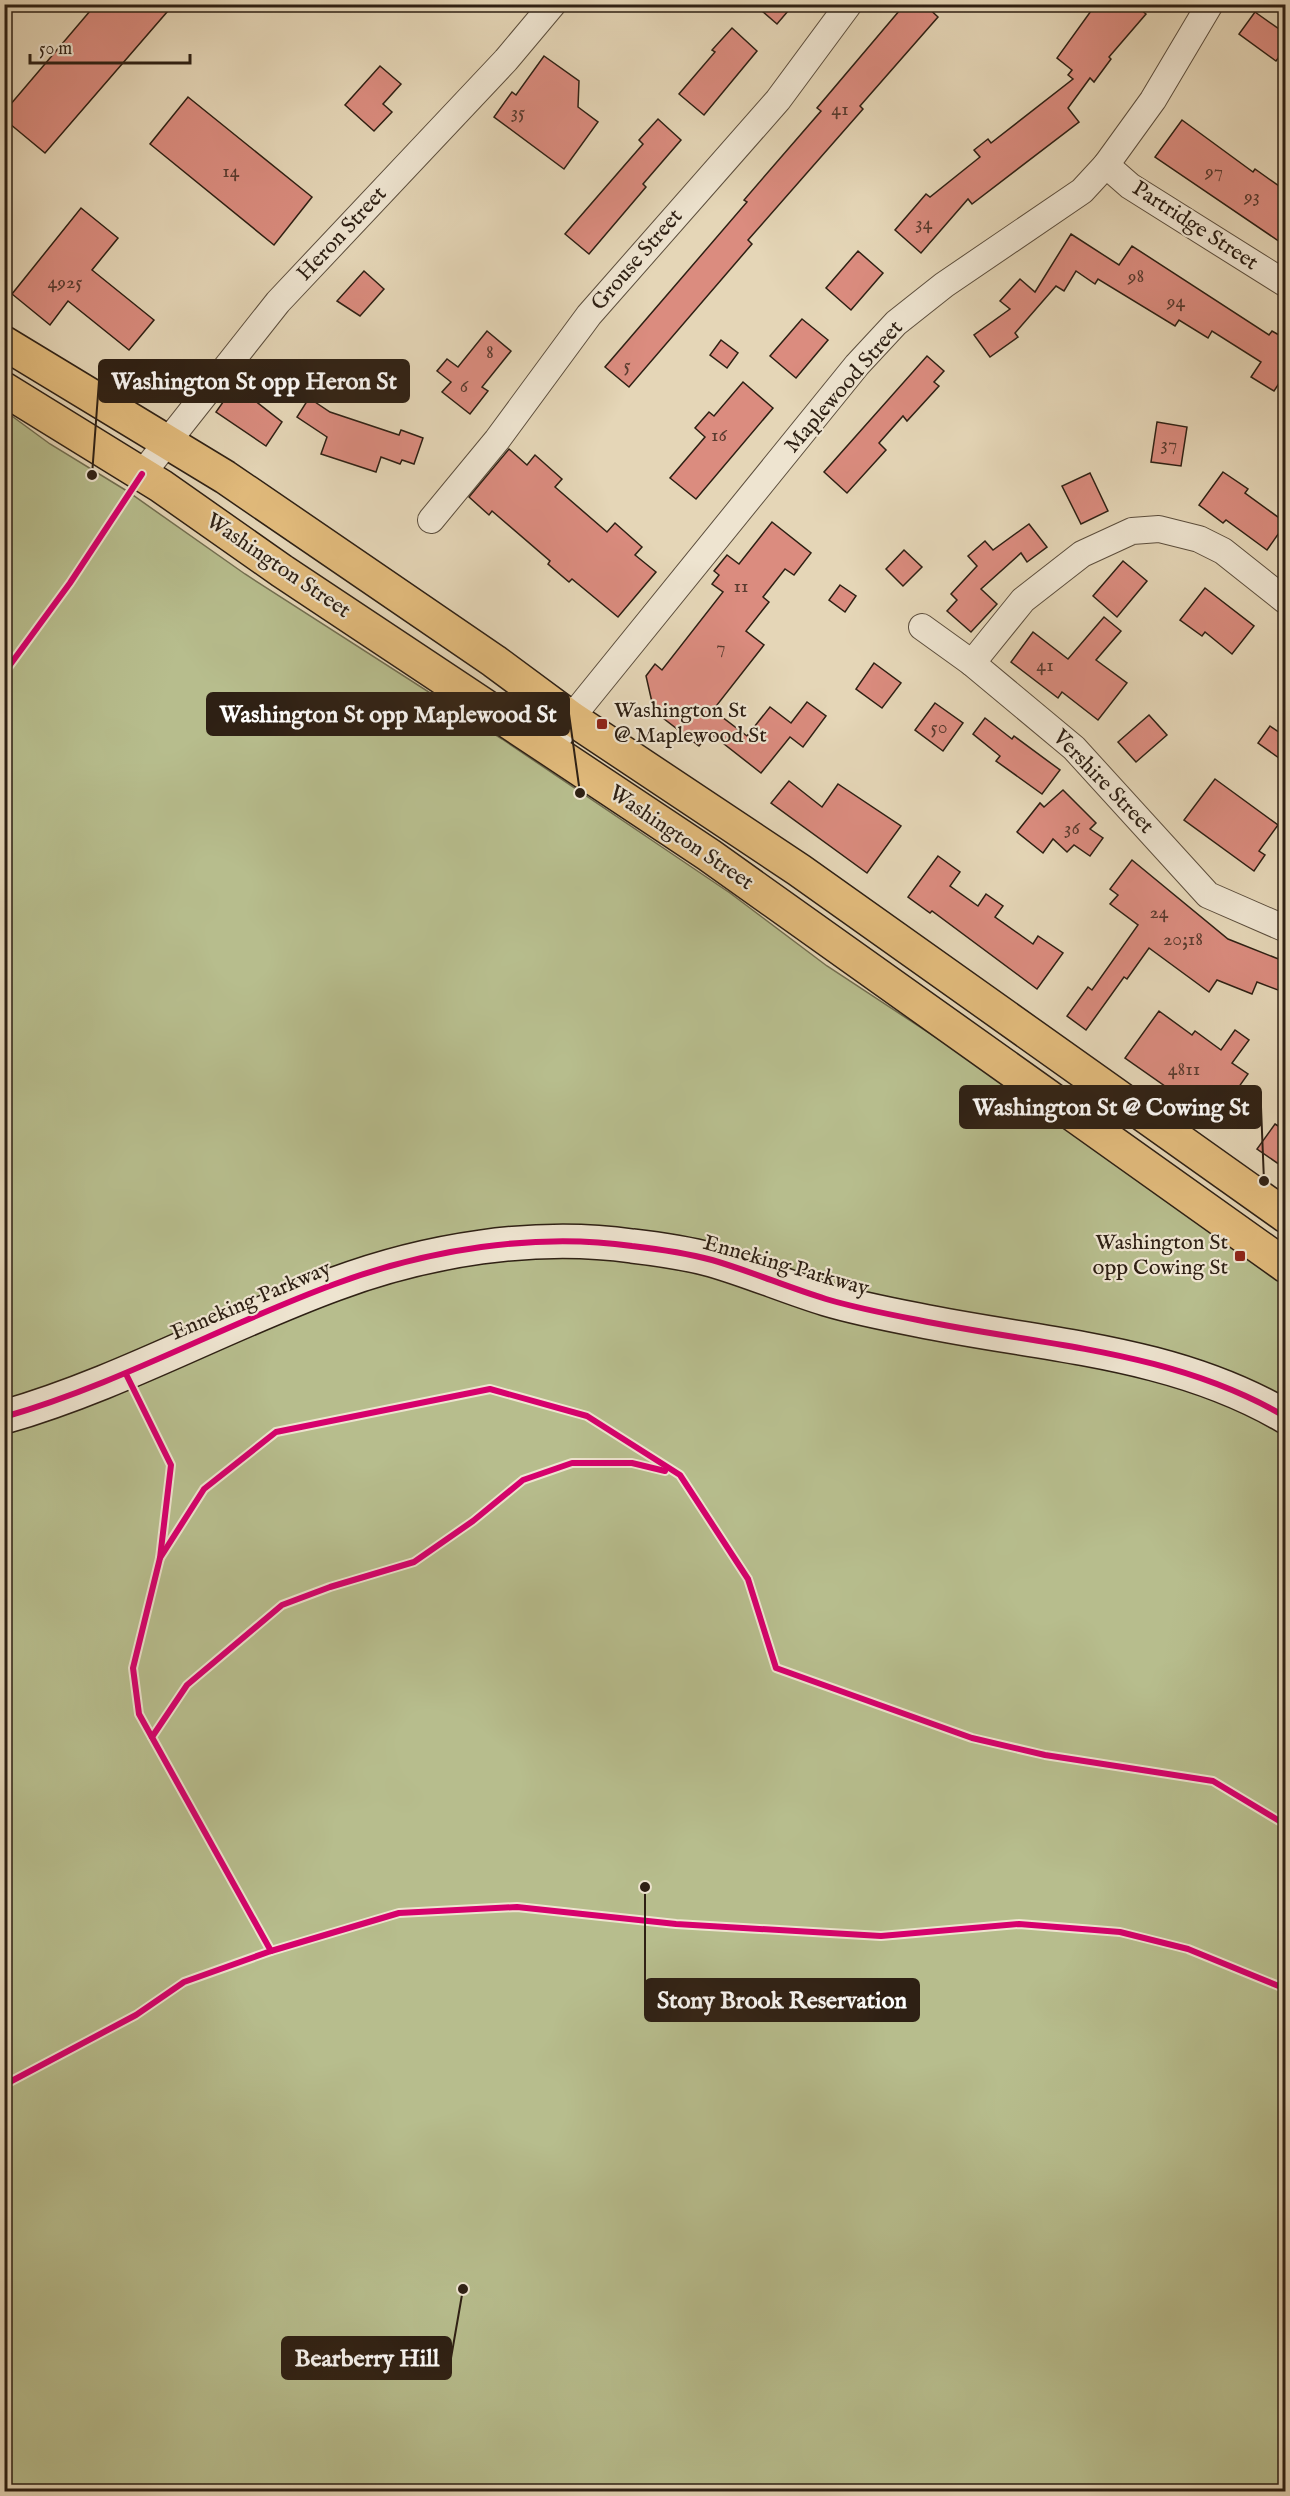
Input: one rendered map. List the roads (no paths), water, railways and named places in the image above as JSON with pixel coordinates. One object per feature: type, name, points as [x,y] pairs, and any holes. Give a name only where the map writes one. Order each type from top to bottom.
[{"type":"main road","name":"Washington Street","points":[[4,343],[168,441],[494,661],[572,718],[799,870],[1286,1216]]},
{"type":"main road","name":"Washington Street","points":[[4,389],[142,474],[282,571],[709,855],[1286,1266]]},
{"type":"main road","name":"Enneking Parkway","points":[[4,1417],[46,1405],[126,1374],[336,1284],[419,1259],[521,1242],[629,1245],[710,1259],[828,1300],[920,1321],[1086,1347],[1167,1367],[1247,1395],[1286,1417]]},
{"type":"street","name":"Heron Street","points":[[142,474],[278,302],[506,60],[553,4]]},
{"type":"street","name":"Grouse Street","points":[[431,520],[497,440],[589,315],[778,100],[849,4]]},
{"type":"street","name":"Maplewood Street","points":[[551,749],[572,718],[738,511],[836,394],[857,365],[896,323],[944,285],[1082,191],[1106,165],[1153,100],[1210,4]]},
{"type":"street","name":"Partridge Street","points":[[1106,165],[1130,186],[1286,284]]},
{"type":"street","points":[[972,663],[1023,600],[1083,554],[1132,531],[1159,529],[1199,539],[1223,551],[1286,601]]},
{"type":"street","name":"Vershire Street","points":[[922,627],[972,663],[1074,748],[1208,895],[1286,929]]},
{"type":"place","name":"Washington St opp Heron St","points":[[92,475]]},
{"type":"place","name":"Washington St @ Maplewood St","points":[[602,724]]},
{"type":"place","name":"Washington St opp Maplewood St","points":[[580,793]]},
{"type":"place","name":"Washington St @ Cowing St","points":[[1264,1181]]},
{"type":"place","name":"Washington St opp Cowing St","points":[[1240,1256]]},
{"type":"place","name":"Stony Brook Reservation","points":[[645,1887]]},
{"type":"place","name":"Bearberry Hill","points":[[463,2289]]}]
